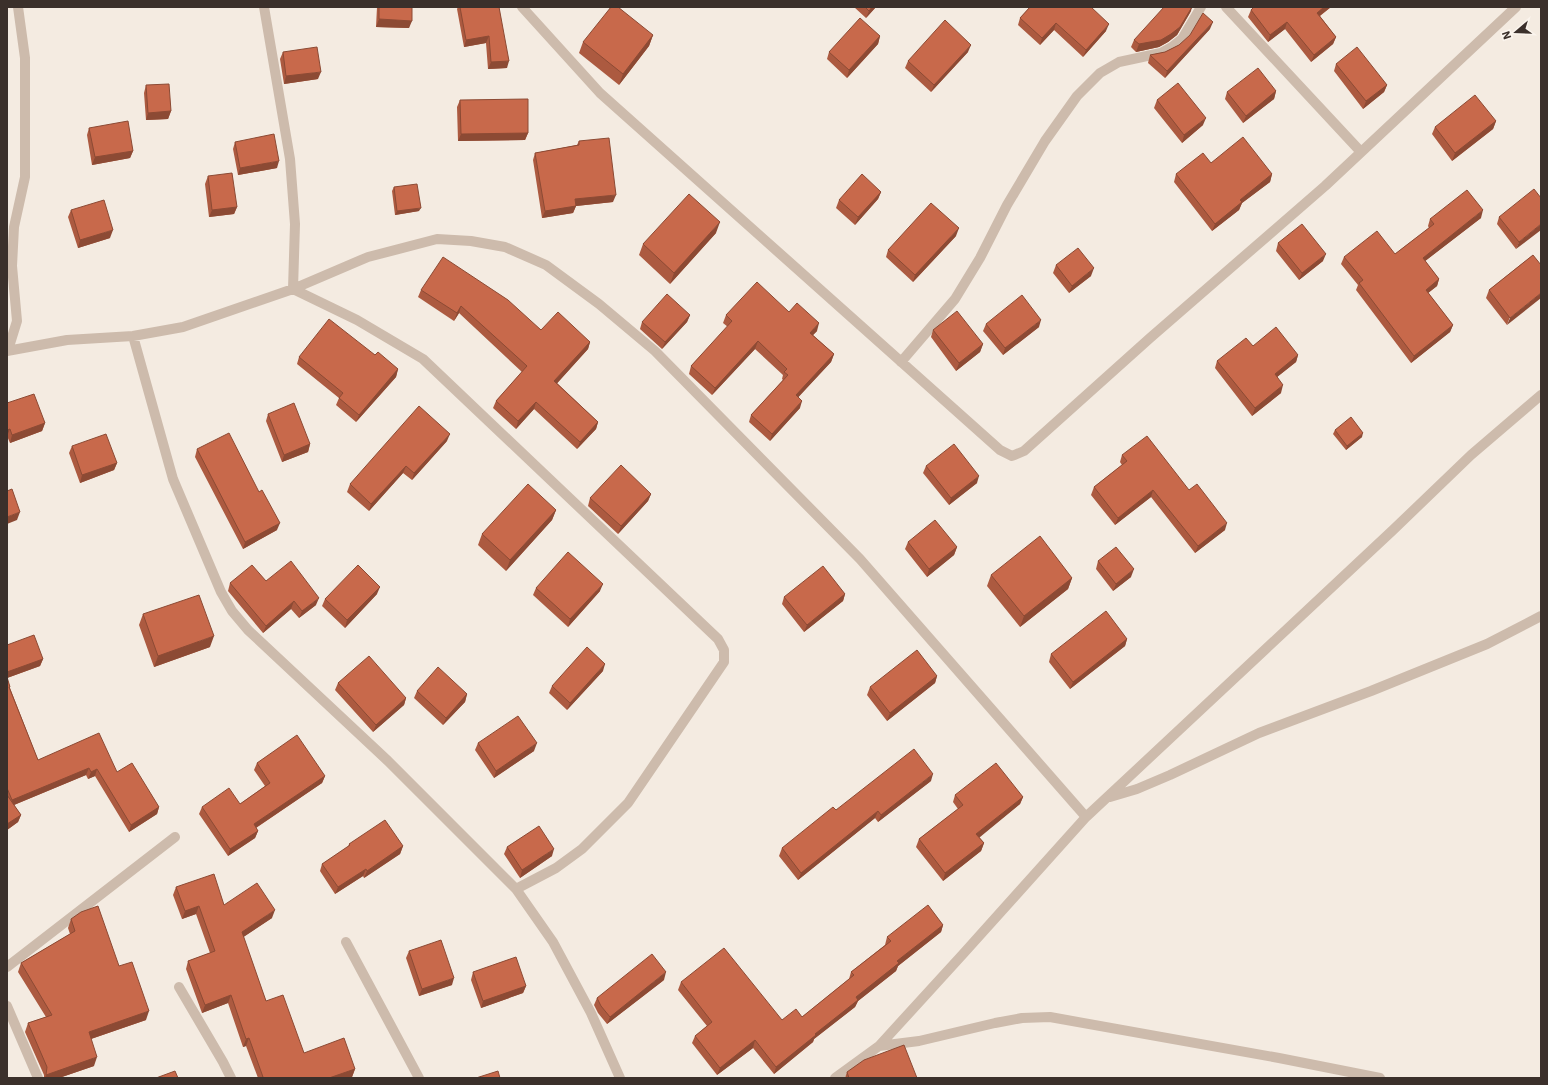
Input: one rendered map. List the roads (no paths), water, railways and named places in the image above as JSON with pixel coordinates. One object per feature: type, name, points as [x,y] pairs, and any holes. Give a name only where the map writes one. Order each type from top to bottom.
[{"type":"street","points":[[18,7],[25,58],[25,177],[14,227],[9,268],[17,322],[8,350],[67,340],[134,336],[183,327],[294,289],[368,257],[437,239],[471,241],[505,247],[546,265],[599,304],[655,351],[860,559],[1086,817]]},
{"type":"street","points":[[264,7],[290,159],[295,224],[294,289]]},
{"type":"street","points":[[522,7],[600,93],[1000,450],[1012,456],[1024,451],[1150,338],[1325,186],[1516,7]]},
{"type":"street","points":[[901,362],[955,299],[980,258],[1006,205],[1045,141],[1077,96],[1100,73],[1119,62],[1161,53],[1172,47],[1182,39],[1201,7]]},
{"type":"street","points":[[1226,7],[1361,152]]},
{"type":"street","points":[[294,289],[357,320],[423,360],[718,639],[724,650],[724,662],[628,803],[582,849],[556,868],[516,889]]},
{"type":"street","points":[[134,336],[173,479],[222,592],[232,611],[248,630],[388,761],[516,889],[553,942],[591,1013],[620,1078]]},
{"type":"street","points":[[835,1078],[879,1046],[1086,817],[1393,530],[1471,455],[1541,395]]},
{"type":"street","points":[[1107,798],[1150,784],[1259,733],[1371,691],[1487,644],[1541,616]]},
{"type":"street","points":[[7,967],[175,837]]},
{"type":"street","points":[[346,942],[419,1078]]},
{"type":"street","points":[[178,987],[231,1078]]},
{"type":"street","points":[[7,1006],[38,1078]]},
{"type":"street","points":[[879,1046],[918,1041],[1022,1018],[1050,1017],[1280,1058],[1380,1078]]}]
